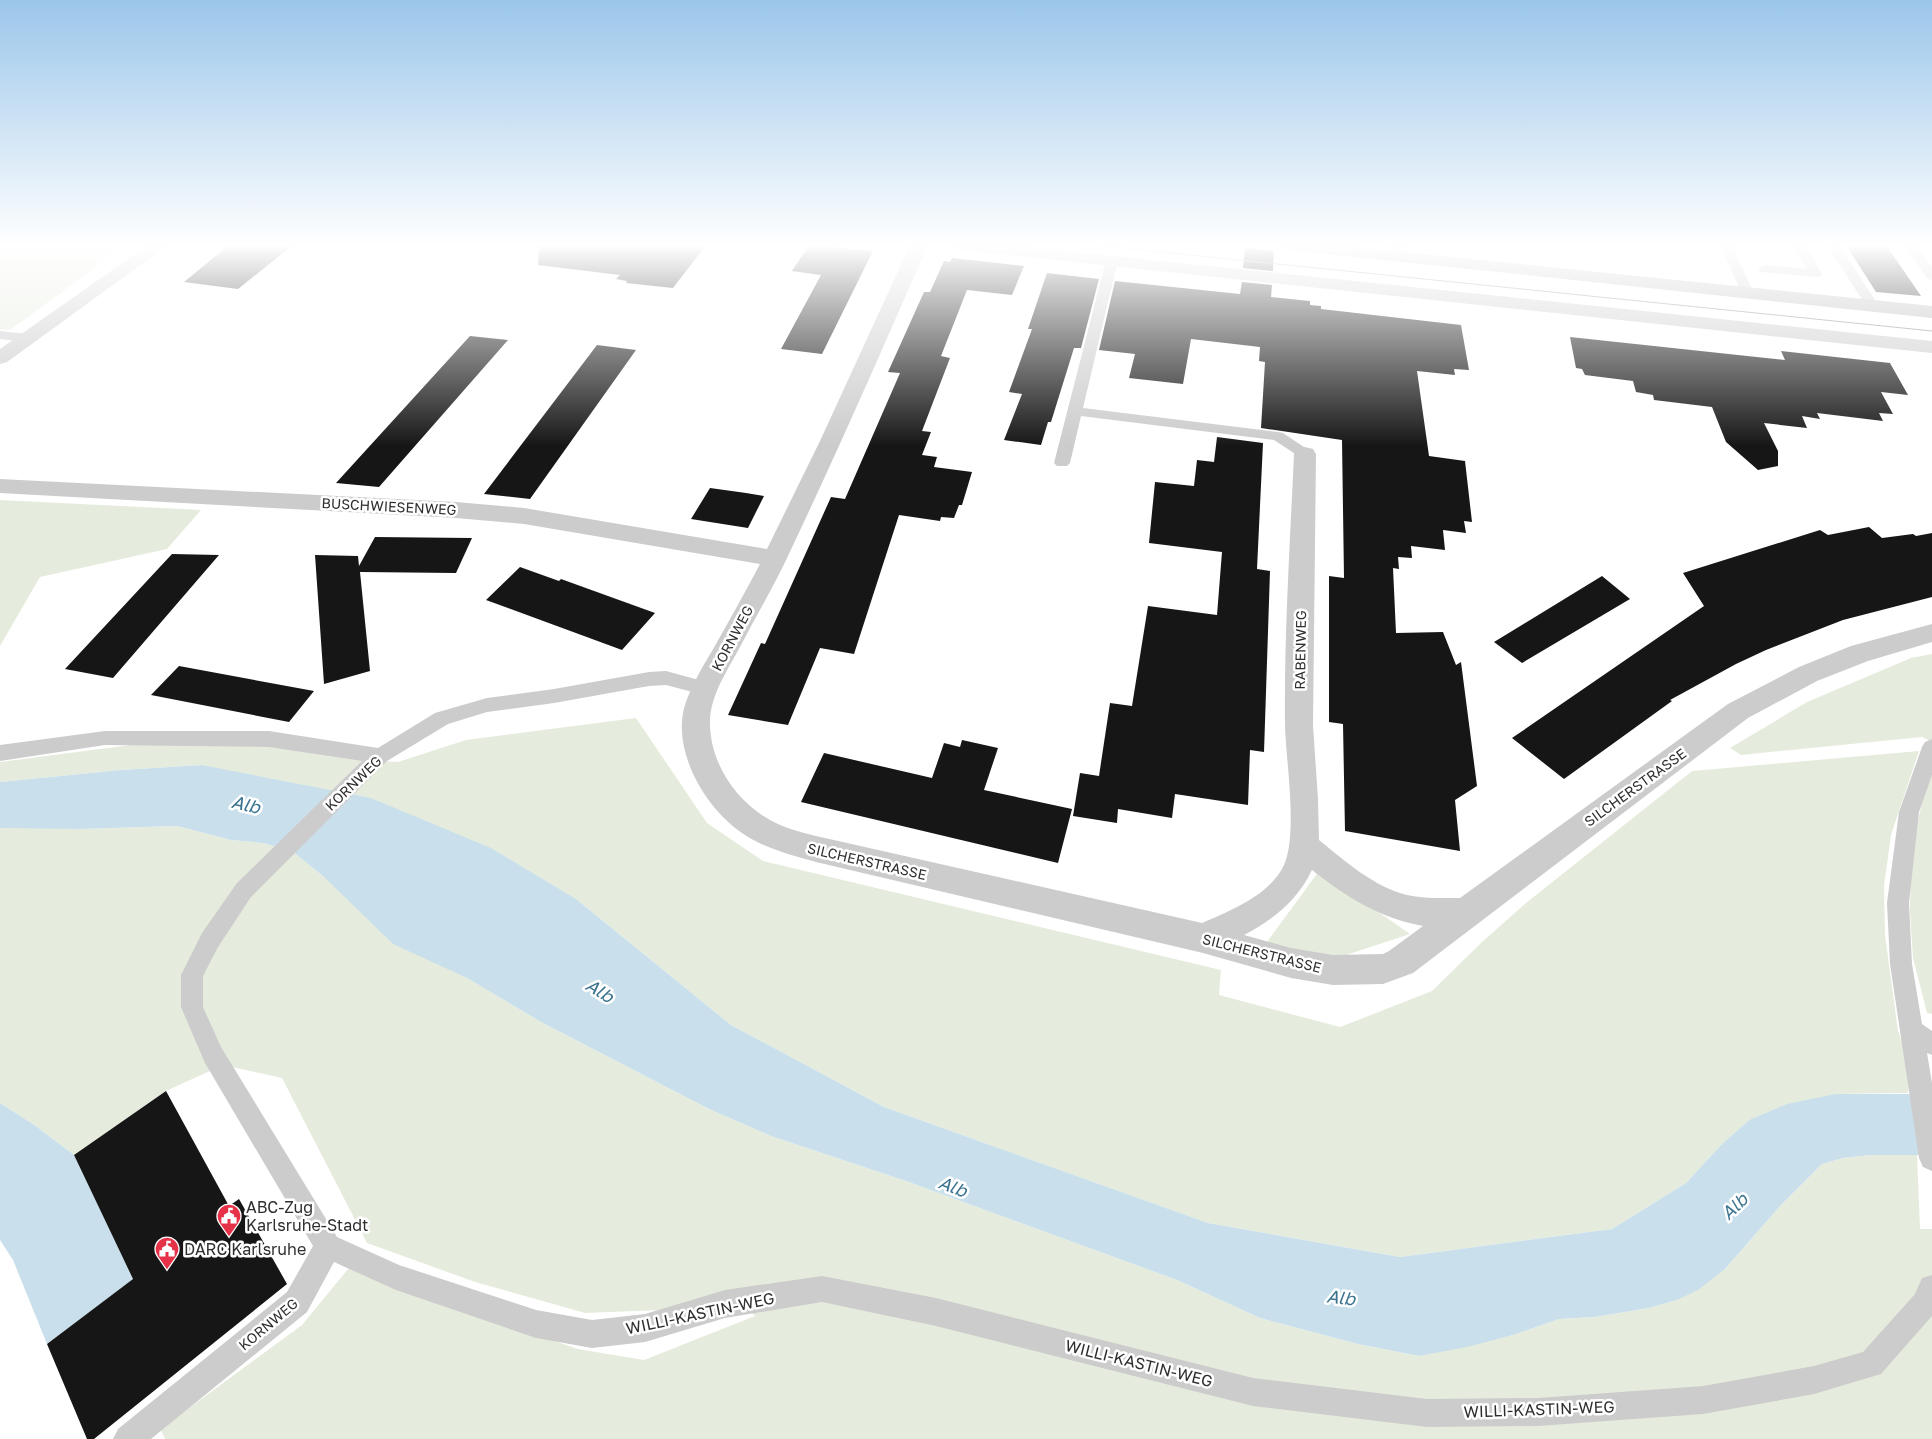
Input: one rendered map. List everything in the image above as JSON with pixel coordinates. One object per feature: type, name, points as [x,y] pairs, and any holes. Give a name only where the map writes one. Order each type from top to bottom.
[{"type":"street","points":[[0,358],[64,312]]},
{"type":"street","name":"KORNWEG","points":[[704,688],[775,558],[888,312]]},
{"type":"street","points":[[1609,312],[1932,346]]},
{"type":"street","name":"RABENWEG","points":[[1203,938],[1252,915],[1287,886],[1298,868],[1304,846],[1299,728],[1305,454]]},
{"type":"street","name":"BUSCHWIESENWEG","points":[[0,486],[466,510],[524,516],[775,558]]},
{"type":"street","name":"SILCHERSTRASSE","points":[[704,688],[695,724],[697,744],[705,766],[717,789],[732,808],[753,825],[784,840],[1203,938],[1291,963],[1333,970],[1383,968],[1401,962],[1738,711],[1808,674],[1860,653],[1932,633]]},
{"type":"street","points":[[1304,846],[1334,871],[1395,906],[1424,912],[1466,912]]},
{"type":"lane","points":[[1062,463],[1100,312]]},
{"type":"lane","points":[[0,335],[28,338]]},
{"type":"lane","points":[[1076,411],[1278,436],[1305,454]]},
{"type":"lane","name":"KORNWEG","points":[[128,1439],[297,1302],[328,1246],[213,1055],[192,1007],[192,975],[210,940],[244,890],[380,756],[442,718],[486,705],[554,696],[649,679],[666,678],[704,688]]},
{"type":"lane","points":[[0,753],[105,738],[269,739],[380,756]]},
{"type":"lane","points":[[1932,747],[1909,812],[1898,903],[1901,964],[1932,1158]]},
{"type":"lane","points":[[1912,1031],[1932,1044]]},
{"type":"lane","name":"WILLI-KASTIN-WEG","points":[[328,1246],[396,1277],[536,1324],[592,1334],[646,1328],[724,1304],[822,1289],[936,1312],[1253,1392],[1427,1413],[1538,1412],[1703,1400],[1814,1380],[1871,1364],[1925,1304],[1932,1288]]},
{"type":"green space","points":[[0,312],[34,312],[10,330],[0,329]]},
{"type":"green space","points":[[0,500],[201,510],[167,549],[40,577],[0,646]]},
{"type":"green space","points":[[1932,654],[1932,742],[1922,737],[1741,755],[1730,748],[1807,702],[1911,658]]},
{"type":"green space","points":[[636,718],[707,823],[763,861],[1221,970],[1219,995],[1340,1027],[1432,991],[1482,942],[1526,903],[1692,771],[1919,751],[1891,835],[1884,886],[1885,935],[1898,1031],[1911,1066],[1908,1093],[1835,1094],[1749,1120],[1721,1145],[1686,1183],[1612,1229],[1400,1257],[1208,1223],[884,1107],[731,1025],[576,899],[202,765],[121,770],[0,782],[0,762],[131,745],[222,743],[284,748],[348,759],[398,762],[466,740]]},
{"type":"green space","points":[[1932,776],[1932,1014],[1927,1013],[1913,958],[1910,912],[1911,852],[1927,780]]},
{"type":"green space","points":[[9,826],[80,829],[177,826],[231,840],[263,843],[292,851],[324,877],[467,978],[541,1022],[709,1109],[771,1136],[906,1181],[1177,1280],[1260,1318],[1358,1344],[1419,1356],[1513,1335],[1559,1319],[1595,1317],[1649,1308],[1677,1300],[1725,1269],[1780,1206],[1822,1164],[1843,1158],[1870,1155],[1917,1154],[1920,1229],[1932,1229],[1932,1439],[165,1439],[161,1430],[170,1422],[302,1325],[353,1263],[427,1298],[578,1349],[644,1360],[755,1316],[728,1292],[662,1310],[585,1313],[475,1282],[367,1243],[282,1078],[223,1065],[166,1091],[74,1155],[33,1124],[0,1103],[0,828]]},
{"type":"green space","points":[[1319,871],[1410,934],[1340,957],[1264,946]]},
{"type":"water","name":"Alb","points":[[202,765],[371,798],[491,848],[576,899],[731,1025],[884,1107],[1208,1223],[1400,1257],[1612,1229],[1686,1183],[1721,1145],[1749,1120],[1787,1104],[1835,1094],[1932,1094],[1932,1155],[1870,1155],[1843,1158],[1822,1164],[1780,1206],[1725,1269],[1698,1290],[1677,1300],[1649,1308],[1595,1317],[1559,1319],[1513,1335],[1467,1347],[1419,1356],[1358,1344],[1260,1318],[1177,1280],[906,1181],[771,1136],[709,1109],[541,1022],[467,978],[393,944],[324,877],[292,851],[263,843],[231,840],[177,826],[80,829],[0,828],[0,782],[121,770]]},
{"type":"water","points":[[0,1103],[33,1124],[74,1155],[133,1279],[47,1344],[13,1260],[0,1240]]},
{"type":"building","points":[[801,312],[843,312],[822,354],[781,349]]},
{"type":"building","points":[[915,312],[958,312],[941,356],[950,358],[922,431],[931,432],[922,455],[937,457],[934,467],[972,472],[962,505],[959,505],[954,518],[941,517],[940,521],[899,515],[854,654],[820,648],[788,725],[728,715],[761,643],[765,644],[831,497],[845,499],[900,373],[888,372]]},
{"type":"building","points":[[1034,312],[1090,312],[1081,348],[1074,348],[1051,422],[1048,422],[1041,445],[1004,440],[1022,394],[1009,392],[1032,329],[1028,329]]},
{"type":"building","points":[[1108,312],[1349,312],[1461,325],[1469,370],[1454,369],[1455,375],[1417,371],[1429,456],[1465,461],[1472,522],[1464,521],[1466,533],[1443,530],[1445,550],[1411,546],[1412,558],[1398,557],[1399,569],[1393,568],[1396,633],[1443,632],[1456,665],[1461,662],[1477,786],[1455,800],[1460,851],[1345,831],[1343,724],[1329,722],[1329,576],[1344,578],[1342,440],[1261,428],[1265,362],[1259,361],[1260,347],[1191,339],[1183,384],[1129,378],[1135,354],[1099,350]]},
{"type":"building","points":[[470,336],[508,340],[379,487],[336,483]]},
{"type":"building","points":[[1570,337],[1785,360],[1781,351],[1890,363],[1908,395],[1881,392],[1893,414],[1879,413],[1883,421],[1817,413],[1820,419],[1802,416],[1807,428],[1764,423],[1778,451],[1778,466],[1758,470],[1726,442],[1712,407],[1654,400],[1653,395],[1636,392],[1633,381],[1585,375],[1582,369],[1576,368]]},
{"type":"building","points":[[597,345],[636,350],[530,499],[484,494]]},
{"type":"building","points":[[1217,437],[1263,443],[1257,569],[1270,571],[1264,752],[1250,750],[1248,805],[1175,794],[1172,818],[1118,809],[1117,823],[1073,816],[1080,773],[1099,776],[1110,703],[1132,706],[1148,606],[1217,615],[1222,552],[1149,543],[1155,482],[1194,486],[1197,460],[1214,462]]},
{"type":"building","points":[[710,488],[764,496],[748,528],[691,519]]},
{"type":"building","points":[[1869,527],[1882,538],[1932,533],[1932,597],[1843,620],[1766,650],[1736,664],[1670,700],[1672,701],[1564,779],[1512,738],[1704,606],[1683,573],[1820,530],[1828,535]]},
{"type":"building","points":[[375,537],[472,538],[456,573],[360,572],[370,671],[324,684],[315,555],[358,556],[359,566]]},
{"type":"building","points":[[172,554],[219,555],[113,678],[65,669]]},
{"type":"building","points":[[520,567],[559,581],[561,579],[655,613],[622,650],[486,600]]},
{"type":"building","points":[[1602,576],[1630,599],[1522,663],[1494,642]]},
{"type":"building","points":[[179,666],[314,691],[289,722],[151,695]]},
{"type":"building","points":[[962,740],[998,748],[984,790],[1072,809],[1058,863],[801,802],[824,753],[932,778],[944,743],[960,747]]},
{"type":"building","points":[[166,1091],[229,1206],[239,1199],[287,1284],[94,1439],[87,1439],[47,1344],[133,1279],[74,1155]]},
{"type":"tram line","points":[[1748,312],[1932,331]]},
{"type":"place","name":"ABC-Zug Karlsruhe-Stadt","points":[[229,1237]]},
{"type":"place","name":"DARC Karlsruhe","points":[[167,1270]]}]
